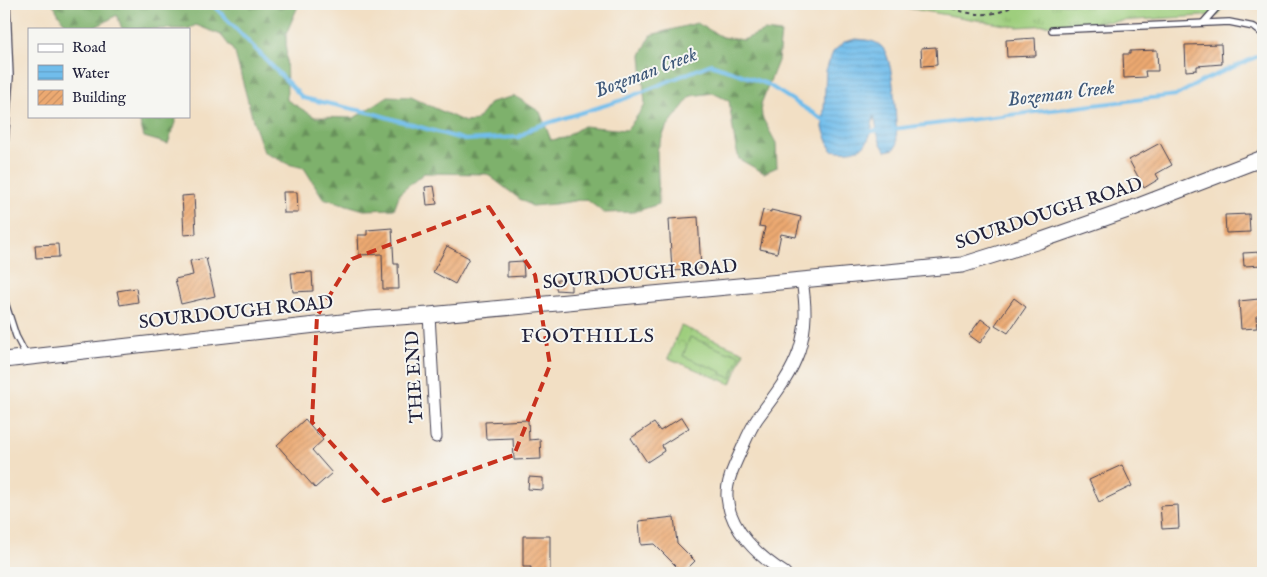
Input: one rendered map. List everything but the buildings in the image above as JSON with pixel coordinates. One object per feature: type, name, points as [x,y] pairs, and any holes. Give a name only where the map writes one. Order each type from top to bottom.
[{"type":"street","name":"SOURDOUGH ROAD","points":[[4,360],[301,326],[962,265],[1136,207],[1263,158]]},
{"type":"street","points":[[785,573],[769,563],[750,544],[733,521],[727,496],[732,471],[743,445],[756,420],[773,400],[787,377],[798,352],[805,326],[806,306],[802,280]]},
{"type":"street","name":"THE END","points":[[428,315],[436,437]]},
{"type":"lane","points":[[4,155],[10,77],[7,4]]},
{"type":"lane","points":[[1203,23],[1220,4]]},
{"type":"lane","points":[[1052,30],[1229,22],[1254,28],[1263,34]]},
{"type":"lane","points":[[4,298],[16,336],[27,357]]},
{"type":"path","points":[[945,4],[954,10],[988,15],[1015,4]]},
{"type":"path","points":[[1162,4],[1172,8],[1201,6],[1204,4]]},
{"type":"highlighted area","points":[[489,207],[535,275],[550,365],[514,455],[384,501],[312,422],[317,316],[352,259]]},
{"type":"green space","points":[[53,4],[299,4],[286,34],[287,100],[315,117],[354,118],[388,96],[411,97],[465,122],[476,121],[491,102],[515,96],[540,112],[551,140],[564,138],[583,126],[627,130],[645,105],[641,55],[651,35],[697,23],[722,37],[743,40],[764,31],[781,33],[778,61],[761,104],[762,117],[776,143],[777,167],[764,173],[739,159],[729,101],[713,93],[691,96],[666,128],[657,150],[659,204],[634,212],[604,213],[586,199],[532,206],[487,174],[424,173],[400,193],[394,209],[364,210],[323,198],[304,168],[288,164],[264,152],[254,124],[235,53],[221,35],[196,25],[190,28],[122,28],[117,15],[97,26],[74,28],[63,21]]},
{"type":"green space","points":[[907,4],[1225,4],[1219,15],[1017,27],[907,8]]},
{"type":"green space","points":[[139,118],[176,118],[168,144],[144,137]]},
{"type":"green space","points":[[681,326],[744,352],[731,384],[668,358]]},
{"type":"green space","points":[[690,337],[729,353],[730,351],[740,355],[731,378],[721,374],[722,372],[683,356]]},
{"type":"water","points":[[856,39],[870,41],[882,47],[890,65],[897,145],[894,149],[886,151],[883,147],[879,139],[874,116],[868,140],[861,147],[852,151],[831,150],[823,128],[826,70],[833,52],[844,42]]},
{"type":"waterway","name":"Bozeman Creek","points":[[212,4],[303,98],[372,113],[465,140],[519,137],[532,128],[622,100],[711,64],[767,84],[827,122]]},
{"type":"waterway","name":"Bozeman Creek","points":[[893,129],[1177,95],[1204,80],[1263,54]]},
{"type":"waterway","name":"Bozeman Creek","points":[[866,132],[881,130]]},
{"type":"district","name":"FOOTHILLS","points":[[588,336]]}]
